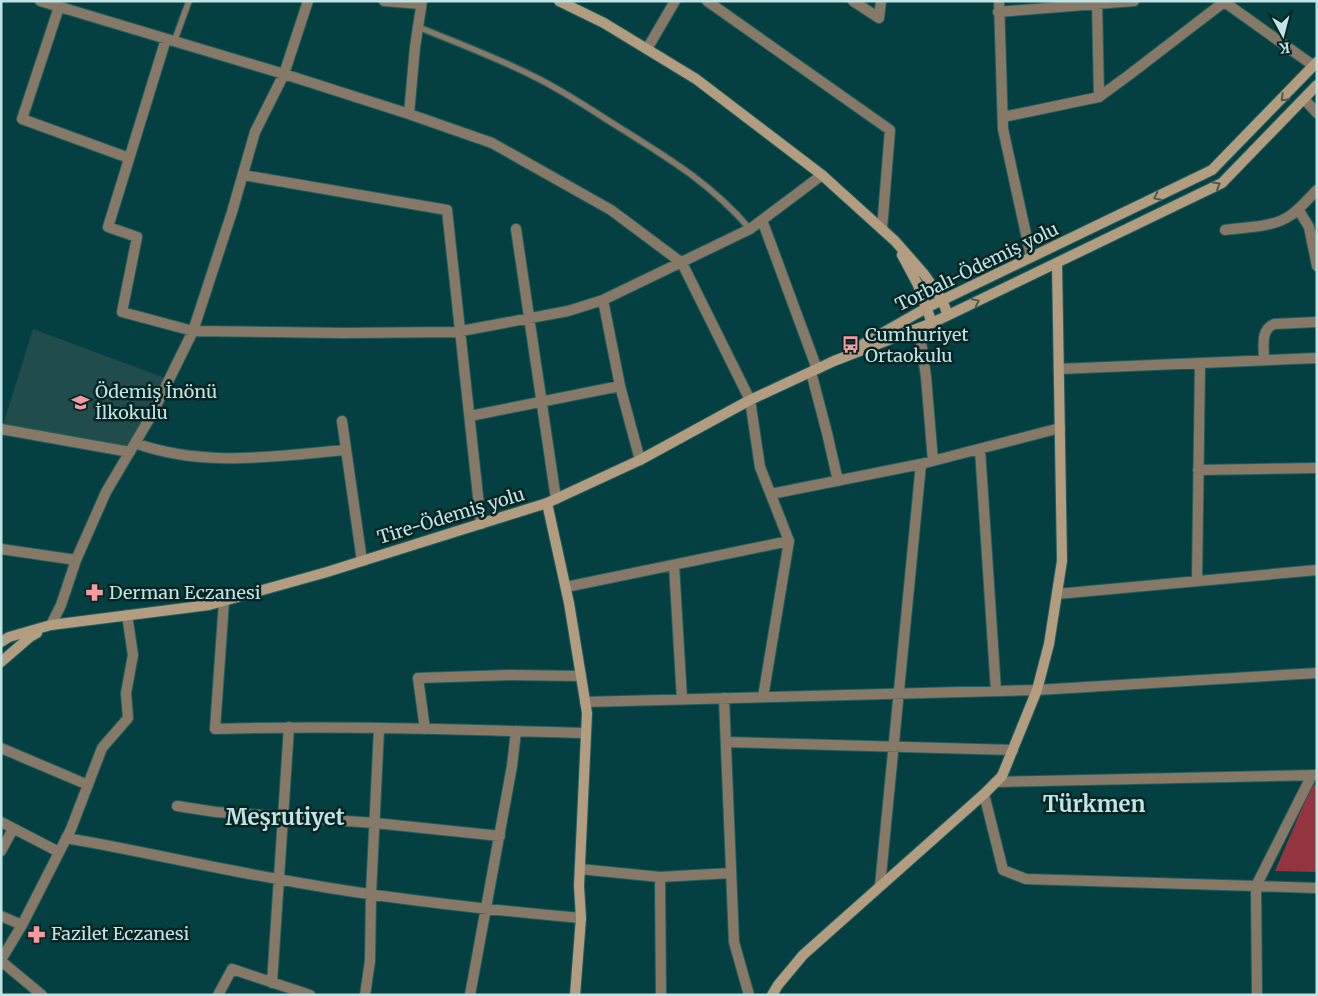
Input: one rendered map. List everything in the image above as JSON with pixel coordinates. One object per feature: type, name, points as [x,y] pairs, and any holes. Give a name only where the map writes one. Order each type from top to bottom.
[{"type":"main road","points":[[559,1],[604,23],[696,79],[822,175],[895,241],[924,274],[942,300],[948,315]]},
{"type":"main road","name":"Torbalı-Ödemiş yolu","points":[[834,361],[926,308],[1212,170],[1315,64]]},
{"type":"main road","name":"Torbalı-Ödemiş yolu","points":[[834,361],[932,323],[1222,183],[1317,85]]},
{"type":"main road","points":[[895,241],[918,285],[932,323]]},
{"type":"main road","points":[[772,995],[803,955],[1002,776],[1014,750],[1036,690],[1049,644],[1062,561],[1057,263]]},
{"type":"main road","name":"Tire-Ödemiş yolu","points":[[51,625],[209,605],[362,561],[551,501],[640,460],[750,400],[834,361]]},
{"type":"main road","points":[[551,501],[587,713],[580,870],[581,918],[575,995]]},
{"type":"main road","points":[[1,642],[9,637],[51,625]]},
{"type":"main road","points":[[1,662],[30,637],[51,625]]},
{"type":"street","points":[[40,1],[284,74],[492,143],[611,210],[682,263],[750,400],[760,467],[789,541],[763,697]]},
{"type":"street","points":[[51,625],[61,605],[76,560],[106,492],[151,416],[193,331],[232,212],[254,132],[284,74],[308,1]]},
{"type":"street","points":[[384,1],[422,3],[409,114]]},
{"type":"street","points":[[647,49],[675,1]]},
{"type":"street","points":[[707,1],[890,130],[882,229]]},
{"type":"street","points":[[853,1],[880,18],[880,1]]},
{"type":"street","points":[[999,1],[1003,130],[1031,257]]},
{"type":"street","points":[[998,12],[1134,1]]},
{"type":"street","points":[[1003,117],[1099,96],[1130,75],[1224,2],[1315,64]]},
{"type":"street","points":[[1097,3],[1099,96]]},
{"type":"street","points":[[58,7],[22,119],[129,158]]},
{"type":"street","points":[[170,40],[129,158],[108,227],[137,237],[122,312],[193,331],[343,333],[460,331],[568,310],[603,300],[750,229],[822,175]]},
{"type":"street","points":[[1304,99],[1317,113]]},
{"type":"street","points":[[242,174],[447,210],[481,524]]},
{"type":"street","points":[[1224,230],[1278,222],[1285,219],[1317,190]]},
{"type":"street","points":[[1298,209],[1309,227],[1317,266]]},
{"type":"street","points":[[762,220],[814,370],[838,481]]},
{"type":"street","points":[[516,229],[542,402],[551,501]]},
{"type":"street","points":[[603,300],[620,386],[640,460]]},
{"type":"street","points":[[1264,360],[1264,336],[1270,326],[1274,324],[1317,322]]},
{"type":"street","points":[[918,328],[926,377],[933,461]]},
{"type":"street","points":[[1059,369],[1317,358]]},
{"type":"street","points":[[1197,581],[1200,363]]},
{"type":"street","points":[[470,416],[620,386]]},
{"type":"street","points":[[342,421],[362,561]]},
{"type":"street","points":[[771,494],[921,464],[1060,428]]},
{"type":"street","points":[[1,429],[130,452]]},
{"type":"street","points":[[136,442],[153,449],[175,454],[219,459],[241,459],[346,450]]},
{"type":"street","points":[[980,449],[996,691]]},
{"type":"street","points":[[880,886],[921,464]]},
{"type":"street","points":[[1198,470],[1317,468]]},
{"type":"street","points":[[566,587],[789,541]]},
{"type":"street","points":[[1,549],[76,560]]},
{"type":"street","points":[[674,565],[682,699]]},
{"type":"street","points":[[1057,594],[1317,570]]},
{"type":"street","points":[[224,601],[215,729],[289,727],[586,733]]},
{"type":"street","points":[[42,995],[1,960],[22,925],[66,838],[102,748],[128,718],[126,693],[133,654],[128,615]]},
{"type":"street","points":[[585,702],[1036,690],[1317,673]]},
{"type":"street","points":[[425,729],[418,678],[581,676]]},
{"type":"street","points":[[724,698],[734,942],[749,995]]},
{"type":"street","points":[[272,983],[289,727]]},
{"type":"street","points":[[364,995],[370,961],[371,894],[379,729]]},
{"type":"street","points":[[470,995],[500,836],[516,731]]},
{"type":"street","points":[[726,742],[1014,750]]},
{"type":"street","points":[[1,748],[88,785]]},
{"type":"street","points":[[996,782],[1314,775],[1256,886],[1257,995]]},
{"type":"street","points":[[984,794],[1003,870],[1026,879],[1317,888]]},
{"type":"street","points":[[177,806],[216,812],[283,816],[500,836]]},
{"type":"street","points":[[1,822],[59,852]]},
{"type":"street","points":[[1,850],[13,829]]},
{"type":"street","points":[[66,838],[278,880],[486,910],[581,918]]},
{"type":"street","points":[[580,870],[660,877],[731,873]]},
{"type":"street","points":[[660,877],[661,995]]},
{"type":"street","points":[[1,916],[22,925]]},
{"type":"street","points":[[218,995],[232,969],[298,993],[310,995]]},
{"type":"lane","points":[[170,40],[189,1]]},
{"type":"lane","points":[[418,27],[504,62],[538,78],[571,98],[697,178],[724,201],[750,229]]},
{"type":"shaded area","name":"Ödemiş İnönü İlkokulu","points":[[33,329],[165,378],[129,447],[3,425]]},
{"type":"shaded area","points":[[1317,783],[1317,872],[1275,871],[1311,787]]},
{"type":"place","name":"Cumhuriyet Ortaokulu","points":[[851,345]]},
{"type":"place","name":"Ödemiş İnönü İlkokulu","points":[[81,402]]},
{"type":"place","name":"Derman Eczanesi","points":[[95,593]]},
{"type":"place","name":"Fazilet Eczanesi","points":[[37,934]]},
{"type":"district","name":"Türkmen","points":[[1094,804]]},
{"type":"district","name":"Meşrutiyet","points":[[285,817]]}]
